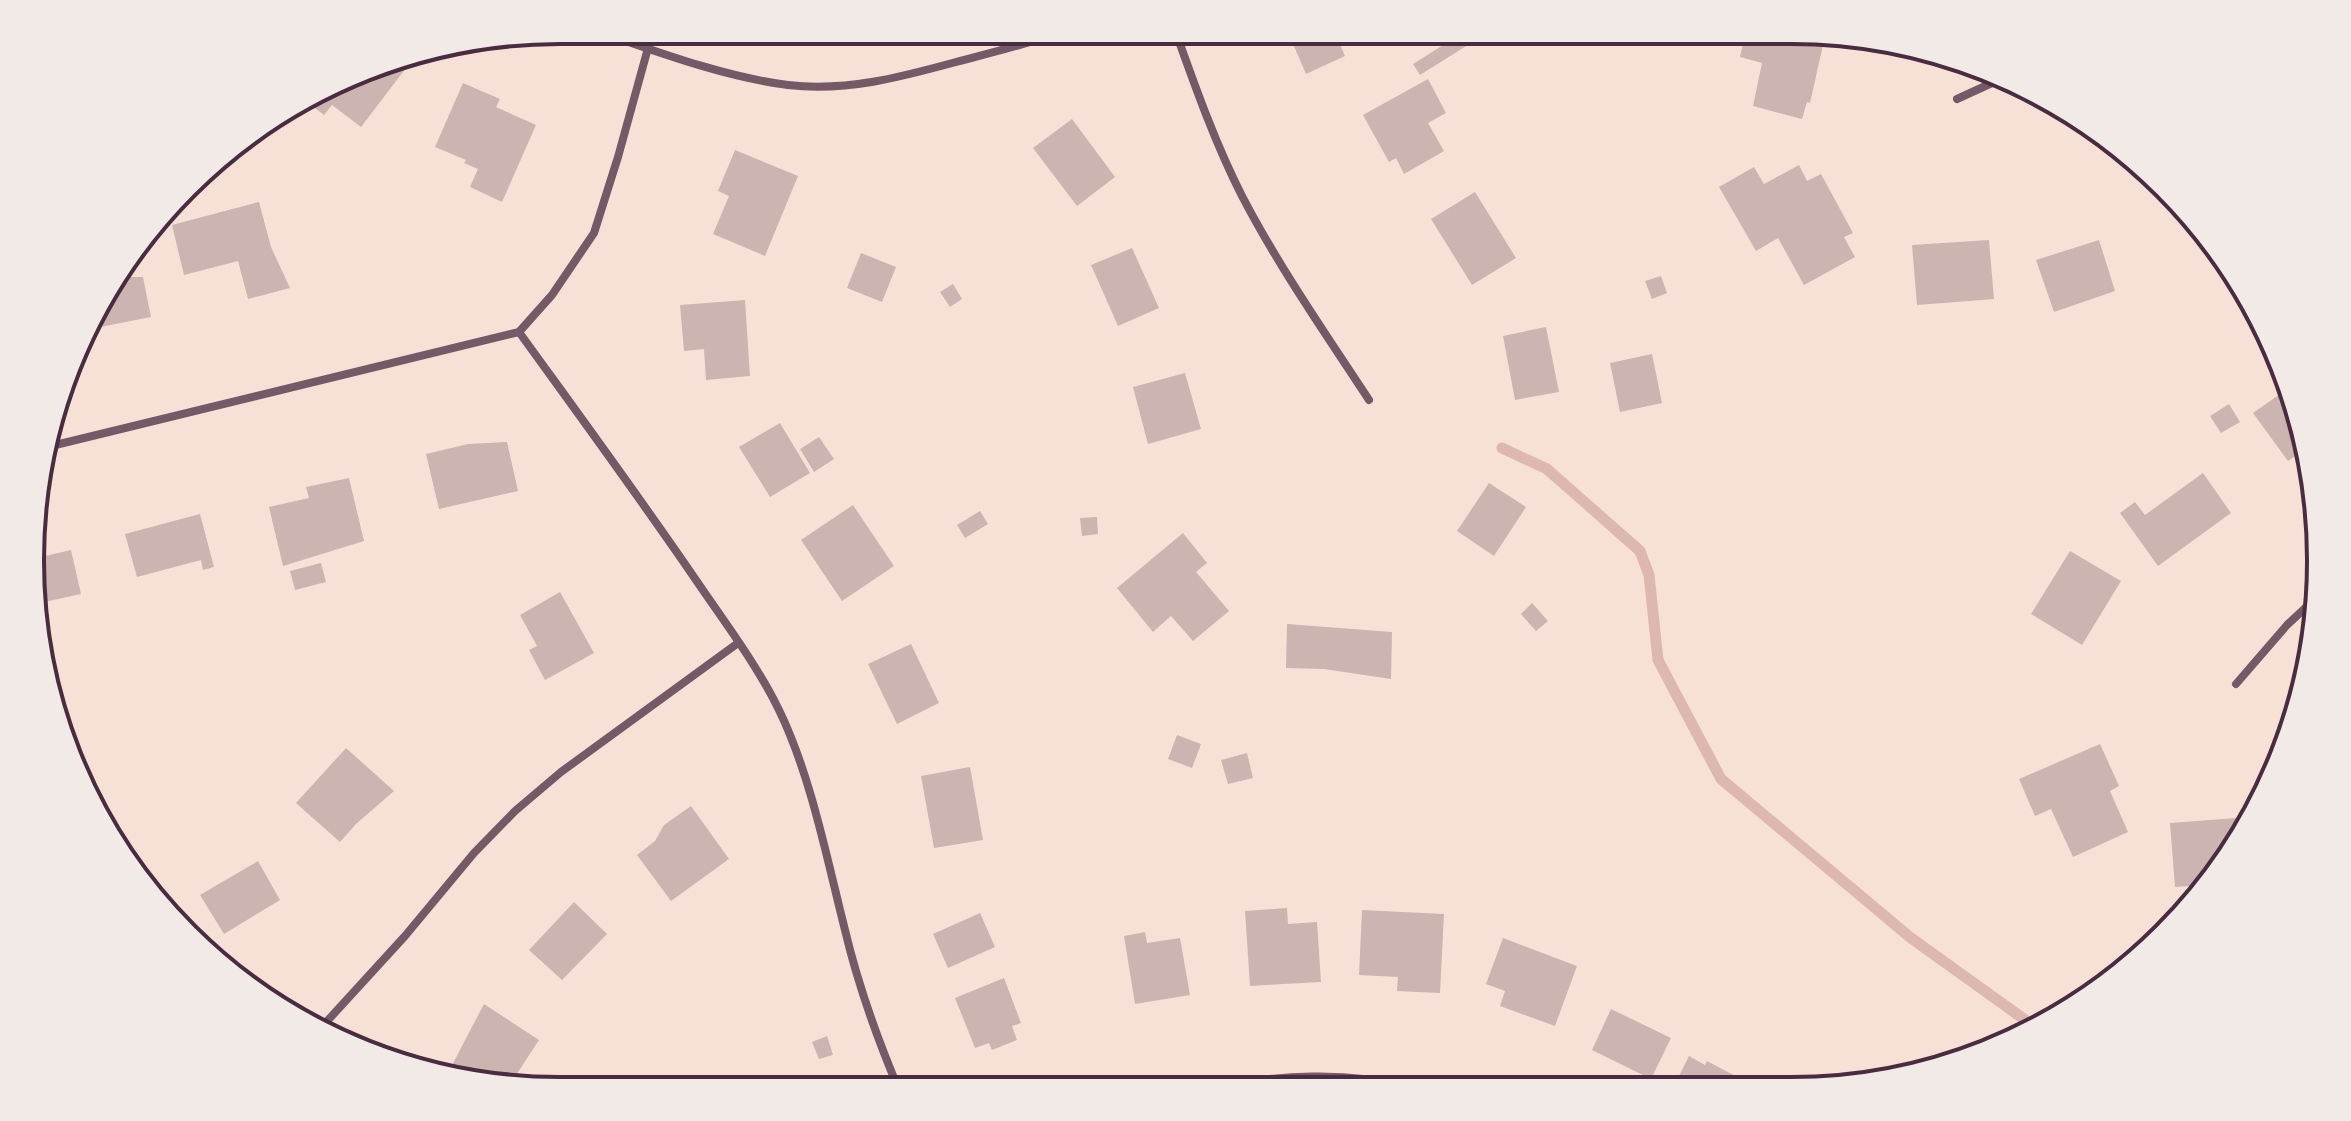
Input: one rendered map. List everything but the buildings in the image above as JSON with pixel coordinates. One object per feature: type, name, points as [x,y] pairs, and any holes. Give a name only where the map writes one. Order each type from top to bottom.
[{"type":"street","points":[[636,44],[743,76],[787,85],[830,87],[893,79],[1025,44]]},
{"type":"street","points":[[1180,44],[1241,194],[1276,257],[1369,400]]},
{"type":"street","points":[[58,444],[519,332],[552,295],[594,233],[648,48]]},
{"type":"street","points":[[1957,99],[1990,84]]},
{"type":"street","points":[[519,332],[632,486],[761,676],[794,746],[874,1032],[893,1077]]},
{"type":"street","points":[[2236,684],[2305,608]]},
{"type":"street","points":[[327,1021],[405,936],[474,853],[515,811],[561,772],[738,643]]},
{"type":"street","points":[[1273,1077],[1347,1077]]},
{"type":"waterway","points":[[1502,448],[1547,469],[1640,551],[1649,575],[1658,660],[1721,779],[1911,938],[2026,1020]]}]
